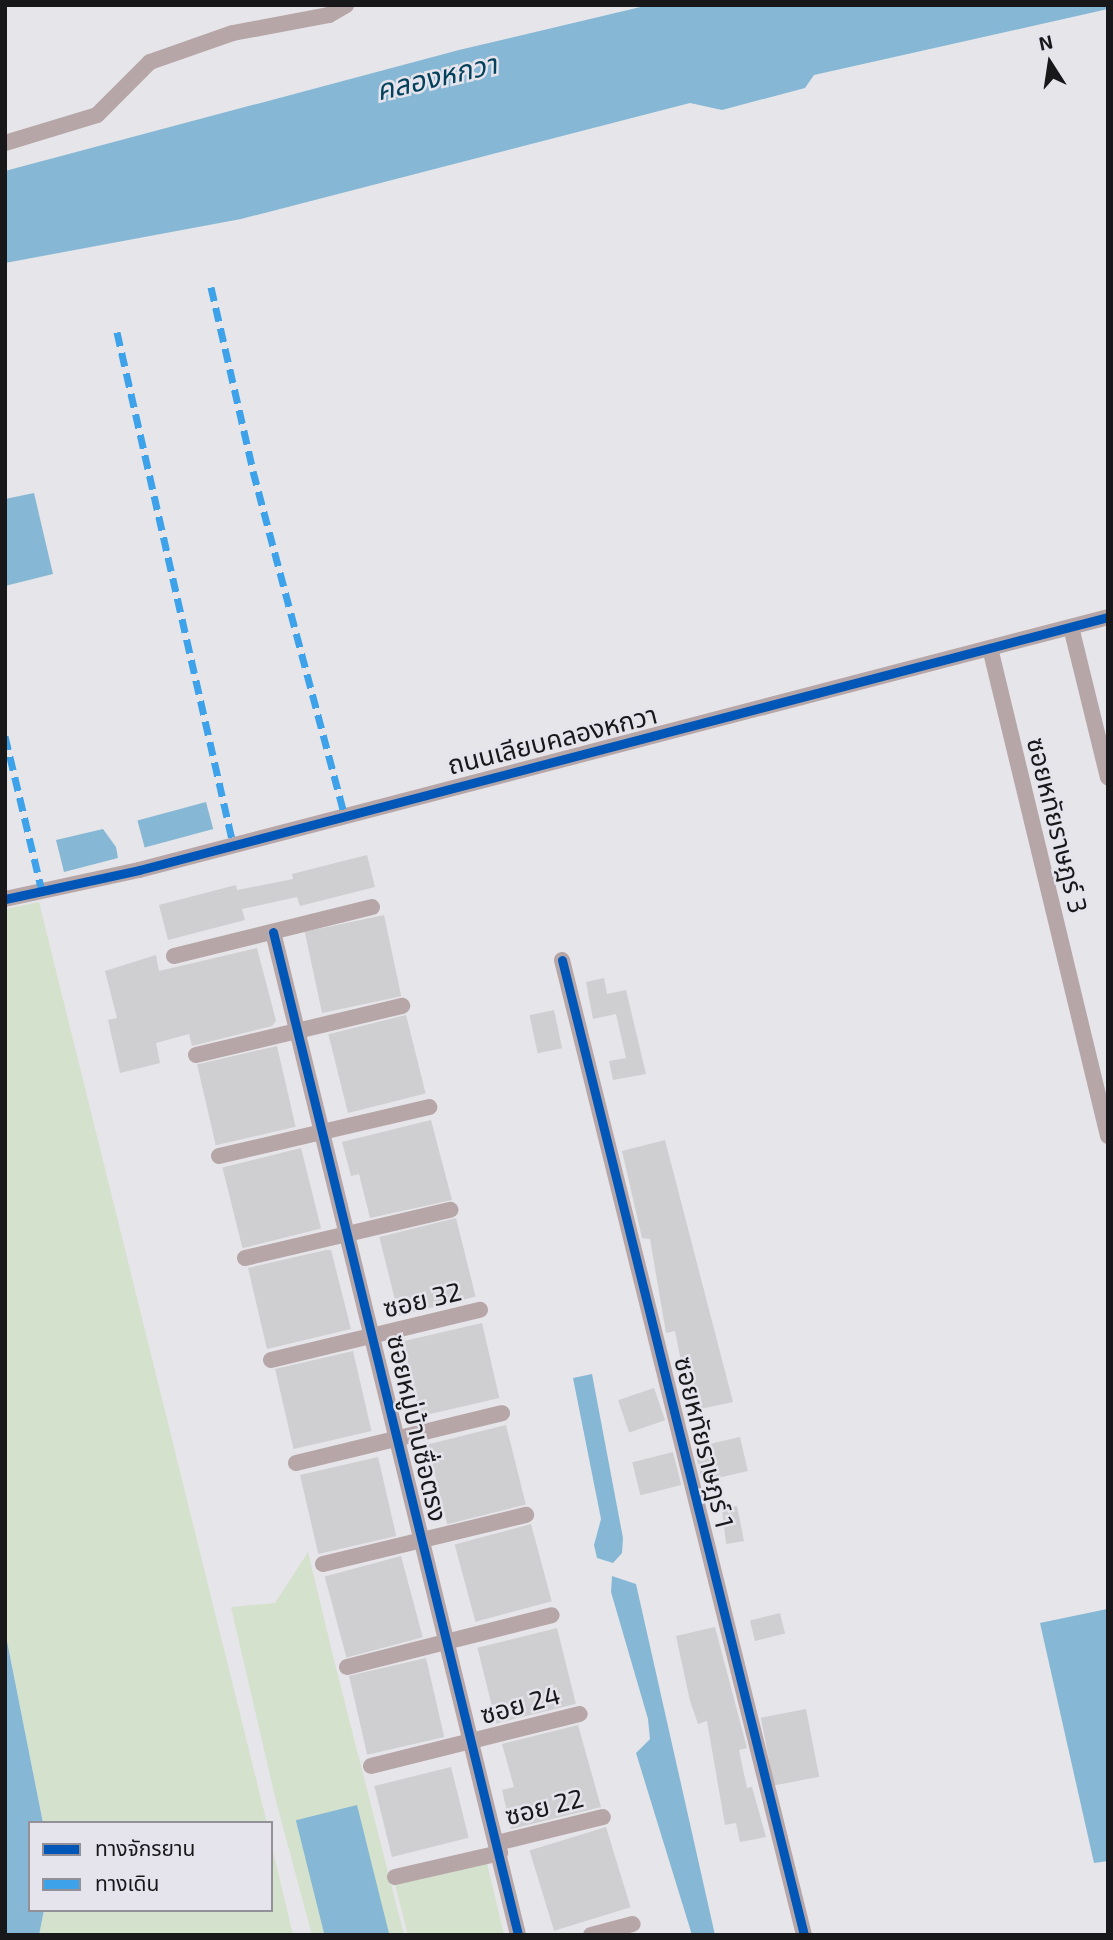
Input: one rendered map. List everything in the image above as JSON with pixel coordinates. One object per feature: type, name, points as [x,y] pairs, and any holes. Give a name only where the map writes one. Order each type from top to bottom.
[{"type":"street","points":[[5,143],[97,115],[150,62],[233,33],[329,15],[346,5]]},
{"type":"street","name":"ถนนเลียบคลองหกวา","points":[[5,899],[139,870],[1108,617]]},
{"type":"street","points":[[1070,627],[1108,778]]},
{"type":"street","name":"ซอยหทัยราษฎร์ 3","points":[[990,648],[1108,1136]]},
{"type":"street","points":[[174,956],[372,907]]},
{"type":"street","name":"ซอยหมู่บ้านซื่อตรง","points":[[273,932],[375,1335],[519,1935]]},
{"type":"street","name":"ซอยหทัยราษฎร์ 1","points":[[562,960],[804,1935]]},
{"type":"street","points":[[196,1055],[402,1006]]},
{"type":"street","points":[[219,1156],[323,1134],[429,1107]]},
{"type":"street","points":[[245,1258],[450,1210]]},
{"type":"street","name":"ซอย 32","points":[[271,1360],[480,1310]]},
{"type":"street","points":[[296,1463],[502,1413]]},
{"type":"street","points":[[323,1564],[424,1542],[526,1515]]},
{"type":"street","points":[[347,1667],[552,1615]]},
{"type":"street","name":"ซอย 24","points":[[371,1766],[580,1714]]},
{"type":"street","name":"ซอย 22","points":[[395,1877],[603,1816]]},
{"type":"street","points":[[591,1935],[633,1924]]},
{"type":"green space","points":[[39,902],[267,1821],[43,1821],[5,1631],[5,909]]},
{"type":"green space","points":[[308,1552],[404,1935],[312,1935],[276,1801],[231,1607],[275,1603]]},
{"type":"green space","points":[[273,1851],[293,1935],[39,1935],[44,1912],[273,1912]]},
{"type":"green space","points":[[486,1859],[504,1935],[408,1935],[394,1881]]},
{"type":"water","name":"คลองหกวา","points":[[649,5],[1108,5],[1108,9],[814,75],[805,88],[722,110],[690,103],[241,219],[5,263],[5,171],[459,50]]},
{"type":"water","points":[[34,493],[53,574],[5,586],[5,499]]},
{"type":"water","points":[[206,802],[213,829],[145,847],[137,820]]},
{"type":"water","points":[[103,829],[116,847],[118,858],[64,872],[56,840]]},
{"type":"water","points":[[592,1374],[623,1538],[622,1553],[613,1563],[597,1558],[594,1545],[601,1519],[573,1378]]},
{"type":"water","points":[[612,1576],[636,1584],[715,1935],[692,1935],[636,1753],[650,1739],[648,1719],[611,1592]]},
{"type":"water","points":[[1107,1609],[1108,1861],[1094,1863],[1040,1623]]},
{"type":"water","points":[[5,1631],[43,1821],[28,1821],[28,1912],[44,1912],[39,1935],[5,1935]]},
{"type":"water","points":[[357,1805],[389,1935],[324,1935],[296,1820]]},
{"type":"building","points":[[367,855],[375,887],[300,906],[297,897],[242,909],[245,920],[168,940],[159,905],[236,885],[237,890],[293,879],[292,874]]},
{"type":"building","points":[[384,915],[401,996],[322,1013],[305,932]]},
{"type":"building","points":[[257,948],[276,1021],[272,1026],[192,1046],[189,1034],[156,1043],[160,1063],[120,1073],[108,1020],[117,1018],[105,971],[156,955],[159,971]]},
{"type":"building","points":[[604,978],[607,994],[626,990],[646,1074],[613,1080],[609,1061],[626,1058],[616,1014],[593,1019],[586,982]]},
{"type":"building","points":[[554,1010],[562,1048],[538,1053],[530,1015]]},
{"type":"building","points":[[406,1015],[426,1094],[348,1113],[328,1034]]},
{"type":"building","points":[[277,1046],[296,1127],[216,1145],[197,1064]]},
{"type":"building","points":[[431,1120],[452,1200],[370,1218],[359,1174],[351,1176],[342,1142]]},
{"type":"building","points":[[665,1140],[733,1402],[691,1411],[675,1331],[666,1333],[650,1239],[642,1238],[622,1151]]},
{"type":"building","points":[[301,1148],[321,1229],[242,1248],[222,1168]]},
{"type":"building","points":[[456,1218],[476,1297],[399,1316],[379,1237]]},
{"type":"building","points":[[331,1250],[351,1329],[267,1349],[248,1268]]},
{"type":"building","points":[[482,1323],[499,1398],[420,1416],[403,1341]]},
{"type":"building","points":[[353,1351],[371,1431],[293,1449],[275,1369]]},
{"type":"building","points":[[654,1388],[665,1420],[629,1433],[618,1400]]},
{"type":"building","points":[[506,1425],[526,1505],[447,1524],[427,1445]]},
{"type":"building","points":[[740,1437],[748,1471],[702,1482],[694,1448]]},
{"type":"building","points":[[673,1452],[681,1485],[640,1495],[632,1462]]},
{"type":"building","points":[[378,1457],[396,1536],[318,1554],[300,1475]]},
{"type":"building","points":[[737,1506],[744,1541],[726,1544],[722,1509]]},
{"type":"building","points":[[531,1524],[552,1601],[475,1622],[455,1544]]},
{"type":"building","points":[[401,1556],[423,1637],[346,1658],[325,1576]]},
{"type":"building","points":[[780,1613],[785,1633],[755,1641],[750,1620]]},
{"type":"building","points":[[715,1627],[747,1748],[739,1750],[747,1788],[752,1787],[766,1837],[740,1842],[736,1823],[725,1825],[707,1721],[698,1724],[690,1701],[676,1636]]},
{"type":"building","points":[[557,1628],[576,1704],[496,1724],[477,1648]]},
{"type":"building","points":[[426,1658],[444,1737],[367,1755],[349,1676]]},
{"type":"building","points":[[806,1709],[819,1777],[774,1786],[761,1718]]},
{"type":"building","points":[[578,1725],[601,1807],[511,1829],[502,1790],[514,1787],[502,1744]]},
{"type":"building","points":[[451,1767],[469,1838],[392,1857],[374,1786]]},
{"type":"building","points":[[606,1827],[631,1907],[554,1931],[529,1850]]},
{"type":"marked path","points":[[211,287],[253,471],[344,814]]},
{"type":"marked path","points":[[117,332],[233,844]]},
{"type":"marked path","points":[[5,736],[42,891]]},
{"type":"cycle path","points":[[5,899],[139,870],[1108,617]]},
{"type":"cycle path","points":[[273,932],[518,1935]]},
{"type":"cycle path","points":[[562,960],[804,1935]]}]
